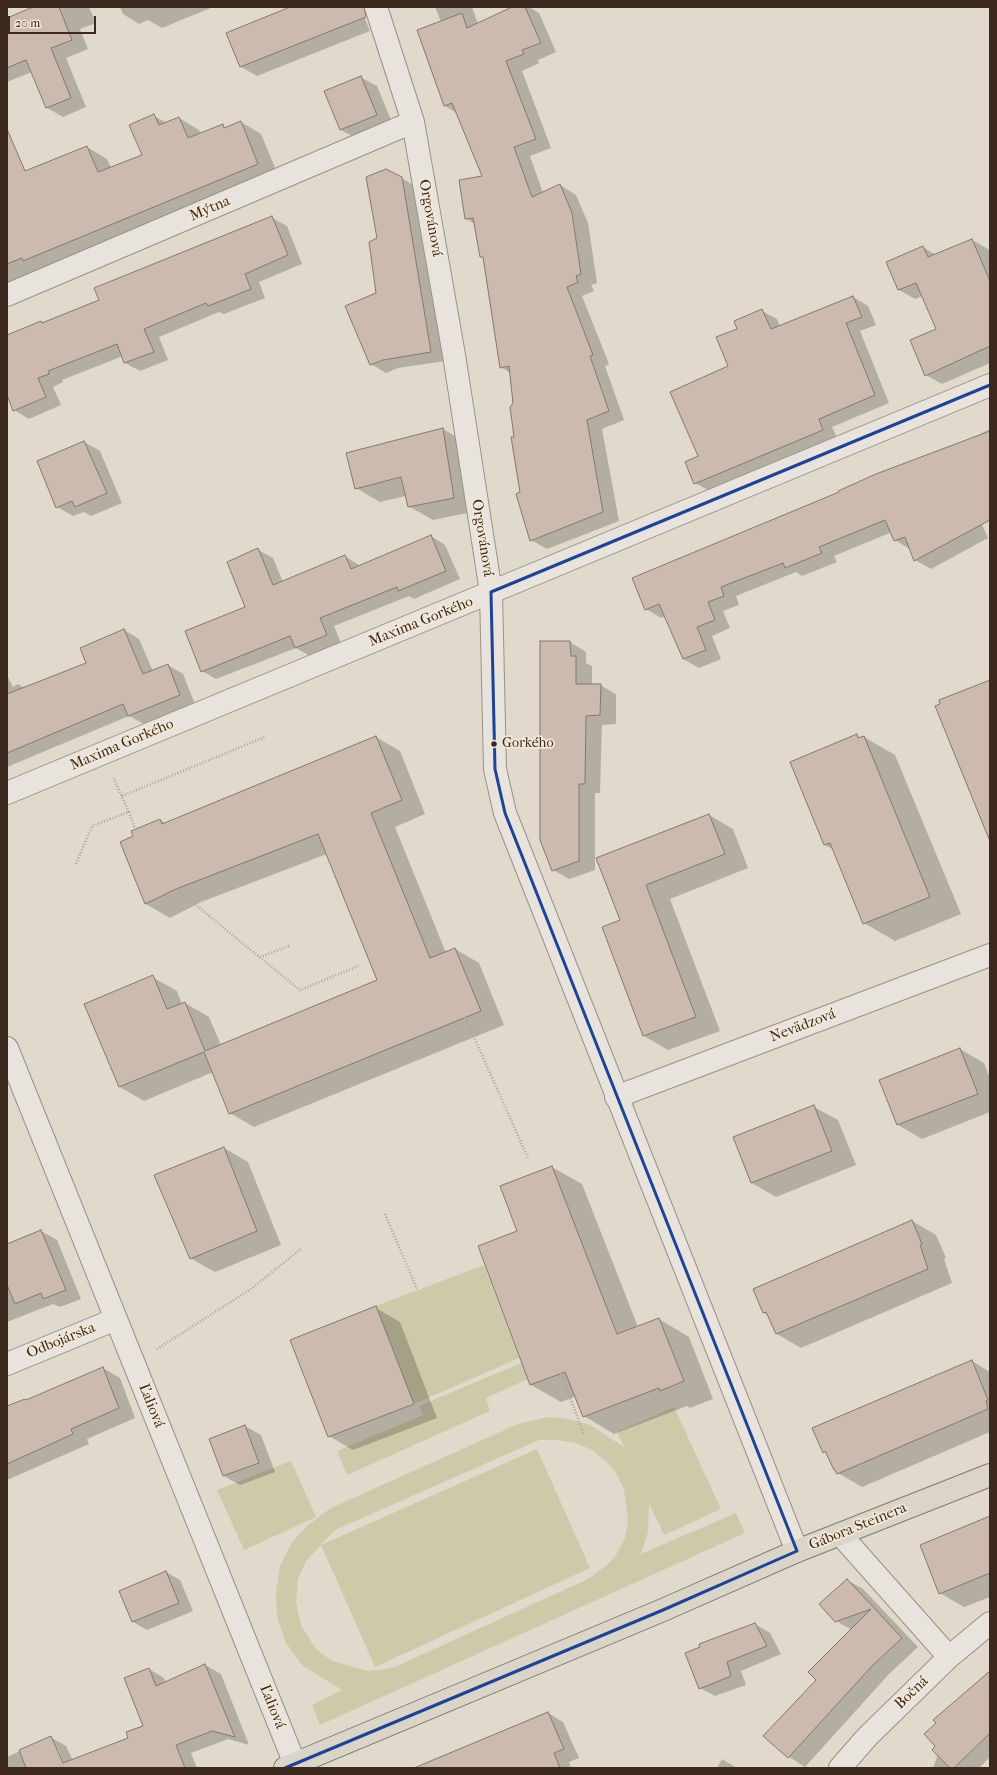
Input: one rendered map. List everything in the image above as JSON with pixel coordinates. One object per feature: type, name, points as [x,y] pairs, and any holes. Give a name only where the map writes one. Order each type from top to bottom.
[{"type":"main road","name":"Gábora Steinera","points":[[290,1766],[663,1610],[796,1551],[990,1474]]},
{"type":"street","name":"Orgovánová","points":[[376,7],[413,122],[454,355],[491,592],[496,770],[502,800],[512,833],[796,1551]]},
{"type":"street","name":"Mýtna","points":[[7,295],[413,122]]},
{"type":"street","name":"Maxima Gorkého","points":[[7,793],[990,385]]},
{"type":"street","name":"Nevädzová","points":[[616,1097],[990,955]]},
{"type":"street","name":"Ľaliová","points":[[7,1048],[116,1319],[290,1766]]},
{"type":"street","name":"Odbojárska","points":[[7,1364],[116,1319]]},
{"type":"street","points":[[840,1534],[949,1657]]},
{"type":"street","name":"Bočná","points":[[840,1768],[867,1737],[949,1657],[990,1623]]},
{"type":"path","points":[[122,796],[265,737]]},
{"type":"path","points":[[112,775],[135,829]]},
{"type":"path","points":[[76,864],[92,826],[128,812]]},
{"type":"path","points":[[176,889],[300,990],[358,966]]},
{"type":"path","points":[[260,957],[289,946]]},
{"type":"path","points":[[465,1017],[528,1158]]},
{"type":"path","points":[[408,1058],[471,1031]]},
{"type":"path","points":[[384,1214],[417,1289]]},
{"type":"path","points":[[155,1350],[251,1289],[302,1248]]},
{"type":"path","points":[[561,1373],[584,1434]]},
{"type":"shaded area","points":[[484,1265],[519,1358],[414,1404],[376,1306]]},
{"type":"shaded area","points":[[521,1363],[528,1379],[486,1398],[490,1411],[347,1475],[337,1451],[423,1415],[419,1406]]},
{"type":"shaded area","points":[[674,1407],[721,1509],[664,1535],[649,1503],[648,1532],[641,1554],[736,1513],[745,1533],[320,1725],[312,1705],[342,1690],[302,1665],[286,1643],[277,1617],[276,1593],[280,1566],[292,1542],[308,1525],[331,1508],[518,1424],[548,1417],[563,1418],[591,1425],[625,1448],[617,1432]],"holes":[[[539,1440],[558,1440],[576,1443],[592,1450],[606,1461],[616,1473],[624,1489],[628,1521],[625,1538],[616,1555],[607,1565],[588,1579],[397,1666],[387,1669],[368,1671],[332,1661],[315,1648],[301,1625],[296,1602],[298,1579],[306,1561],[335,1530]]]},
{"type":"shaded area","points":[[537,1449],[590,1568],[375,1667],[321,1545]]},
{"type":"shaded area","points":[[291,1461],[316,1517],[244,1550],[217,1490]]},
{"type":"building","points":[[33,7],[59,7],[72,40],[51,48],[71,98],[46,108],[26,60],[7,68],[7,18]]},
{"type":"building","points":[[290,7],[364,7],[366,17],[240,67],[226,33]]},
{"type":"building","points":[[512,7],[525,7],[541,43],[522,50],[524,54],[506,61],[536,139],[514,147],[532,197],[560,184],[572,213],[581,274],[576,276],[578,282],[567,287],[593,355],[590,356],[609,411],[587,420],[603,512],[530,541],[516,494],[520,492],[511,437],[514,437],[510,407],[513,403],[509,366],[500,368],[483,257],[480,257],[473,218],[465,219],[459,180],[482,176],[452,103],[444,106],[417,30],[462,13],[467,28]]},
{"type":"building","points":[[361,76],[377,115],[340,130],[324,91]]},
{"type":"building","points":[[154,114],[159,125],[179,117],[188,138],[223,124],[224,128],[241,121],[258,164],[23,261],[22,258],[7,264],[7,129],[25,171],[87,146],[98,172],[142,155],[129,125]]},
{"type":"building","points":[[386,169],[402,177],[431,352],[383,360],[370,365],[345,306],[376,293],[369,242],[377,238],[366,177]]},
{"type":"building","points":[[272,216],[288,255],[245,274],[251,289],[208,306],[206,303],[144,329],[154,352],[124,363],[117,344],[48,371],[49,374],[38,378],[46,397],[13,411],[7,395],[7,335],[41,321],[42,323],[99,300],[94,288]]},
{"type":"building","points":[[972,239],[990,281],[990,346],[925,376],[910,340],[936,329],[916,283],[898,290],[886,262],[923,246],[928,257]]},
{"type":"building","points":[[853,296],[862,317],[846,323],[875,395],[819,419],[823,430],[694,484],[685,462],[698,456],[670,392],[728,366],[716,337],[737,329],[734,321],[762,309],[771,329]]},
{"type":"building","points":[[443,428],[454,498],[408,507],[401,477],[355,489],[346,453]]},
{"type":"building","points":[[990,431],[990,520],[914,561],[905,537],[894,541],[885,520],[819,547],[822,553],[785,568],[783,563],[721,587],[724,596],[708,602],[715,620],[697,627],[706,650],[683,659],[659,604],[645,610],[632,578],[839,492],[838,491],[876,474]]},
{"type":"building","points":[[84,441],[107,493],[75,507],[72,501],[56,508],[37,461]]},
{"type":"building","points":[[431,535],[446,571],[398,591],[397,587],[320,618],[327,635],[295,648],[290,636],[201,672],[185,631],[245,607],[227,562],[258,548],[273,585],[345,555],[351,569]]},
{"type":"building","points":[[124,629],[143,674],[168,664],[180,695],[128,716],[123,704],[7,753],[7,694],[86,663],[80,648]]},
{"type":"building","points":[[540,641],[570,641],[571,656],[576,656],[576,684],[601,684],[600,715],[586,716],[585,784],[579,784],[579,861],[552,871],[540,840]]},
{"type":"building","points":[[990,680],[989,839],[935,706],[940,704],[939,700]]},
{"type":"building","points":[[857,734],[858,738],[864,736],[930,897],[863,924],[830,843],[824,845],[790,762]]},
{"type":"building","points":[[376,736],[402,800],[371,813],[430,958],[455,948],[481,1011],[229,1114],[204,1052],[119,1087],[84,1004],[153,975],[167,1009],[185,1002],[205,1051],[377,980],[318,834],[176,889],[145,904],[120,842],[133,836],[131,831],[160,819],[162,824]]},
{"type":"building","points":[[709,814],[725,854],[646,885],[696,1017],[643,1036],[602,927],[620,920],[596,858]]},
{"type":"building","points":[[960,1048],[978,1094],[897,1125],[879,1080]]},
{"type":"building","points":[[814,1105],[832,1151],[751,1183],[733,1137]]},
{"type":"building","points":[[224,1147],[257,1231],[190,1259],[154,1175]]},
{"type":"building","points":[[552,1166],[617,1334],[659,1318],[684,1381],[660,1391],[659,1388],[583,1417],[565,1372],[530,1385],[478,1246],[517,1231],[500,1186]]},
{"type":"building","points":[[912,1220],[922,1244],[920,1245],[928,1269],[776,1334],[766,1312],[763,1313],[753,1289]]},
{"type":"building","points":[[41,1230],[66,1290],[43,1299],[41,1293],[15,1304],[7,1285],[7,1244]]},
{"type":"building","points":[[376,1306],[414,1404],[328,1437],[290,1340]]},
{"type":"building","points":[[972,1360],[988,1400],[986,1401],[988,1409],[837,1474],[825,1451],[823,1453],[812,1428]]},
{"type":"building","points":[[103,1367],[119,1408],[71,1429],[73,1434],[7,1464],[7,1406],[25,1399],[26,1400]]},
{"type":"building","points":[[245,1425],[259,1463],[223,1476],[209,1439]]},
{"type":"building","points":[[990,1516],[990,1573],[939,1594],[920,1545]]},
{"type":"building","points":[[166,1571],[179,1603],[132,1622],[119,1591]]},
{"type":"building","points":[[847,1579],[902,1638],[873,1665],[788,1758],[763,1736],[816,1680],[808,1672],[871,1609],[835,1622],[819,1604]]},
{"type":"building","points":[[755,1623],[767,1646],[727,1662],[731,1676],[699,1689],[685,1653],[700,1647],[699,1644]]},
{"type":"building","points":[[205,1664],[235,1737],[212,1731],[176,1745],[185,1768],[26,1768],[19,1750],[51,1736],[63,1763],[128,1738],[126,1732],[143,1726],[124,1678],[149,1668],[156,1686]]},
{"type":"building","points":[[990,1671],[990,1733],[954,1768],[950,1768],[932,1750],[935,1746],[924,1734],[936,1723],[933,1720]]},
{"type":"building","points":[[548,1712],[564,1749],[554,1753],[560,1768],[414,1768]]},
{"type":"transit line","points":[[491,592],[990,385]]},
{"type":"transit line","points":[[491,592],[495,769],[505,813],[797,1551]]},
{"type":"transit line","points":[[285,1768],[663,1610],[797,1551]]},
{"type":"place","name":"Gorkého","points":[[494,744]]}]
